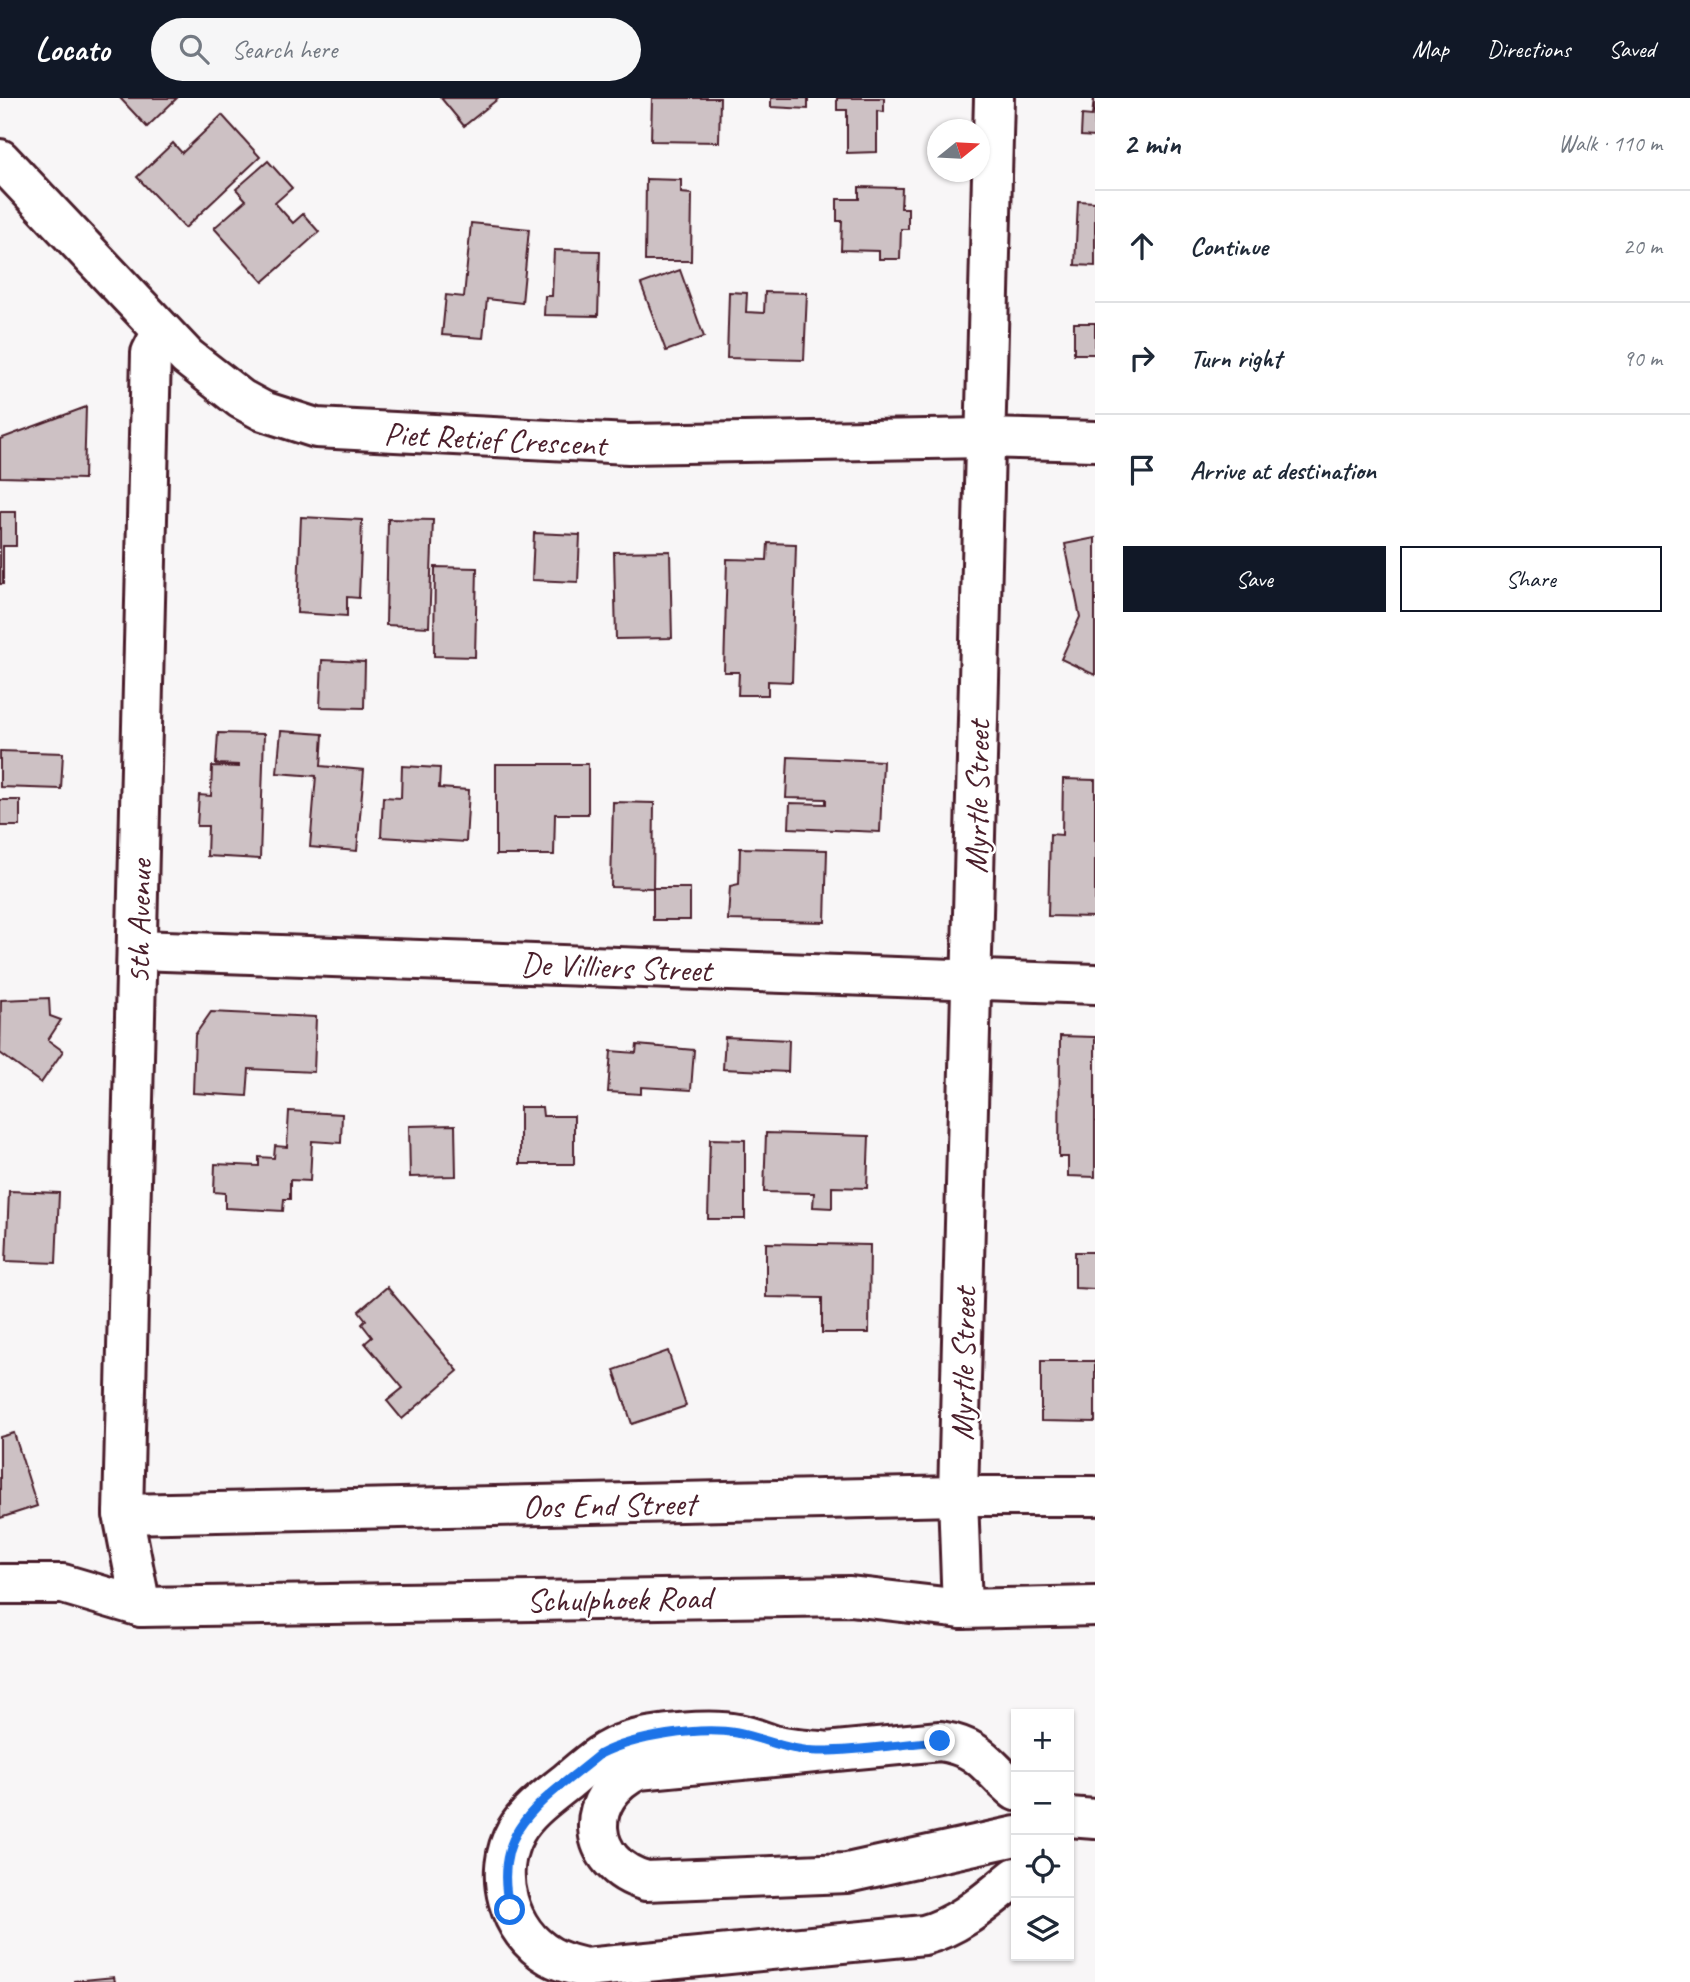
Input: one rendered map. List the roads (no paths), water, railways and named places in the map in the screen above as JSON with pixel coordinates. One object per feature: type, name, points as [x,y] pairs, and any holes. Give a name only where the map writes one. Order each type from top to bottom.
[{"type":"street","name":"Myrtle Street","points":[[962,1609],[958,1496],[994,98]]},
{"type":"street","name":"Piet Retief Crescent","points":[[0,159],[161,333],[187,357],[241,399],[263,411],[316,428],[629,444],[985,438],[1095,440]]},
{"type":"street","name":"5th Avenue","points":[[141,1607],[124,1514],[151,353],[161,333]]},
{"type":"street","name":"De Villiers Street","points":[[137,950],[1095,984]]},
{"type":"street","name":"Oos End Street","points":[[124,1514],[958,1496],[1095,1496]]},
{"type":"street","name":"Schulphoek Road","points":[[0,1584],[62,1584],[141,1607],[850,1595],[962,1609],[1095,1606]]},
{"type":"street","points":[[821,1751],[796,1749],[737,1733],[718,1731],[640,1739],[600,1754],[526,1816],[515,1833],[508,1851],[505,1881],[510,1910],[520,1928],[548,1955],[566,1964],[585,1968],[924,1935],[954,1925],[1011,1881]]},
{"type":"street","points":[[1011,1786],[970,1748],[955,1743],[940,1741],[821,1751],[638,1770],[613,1786],[605,1797],[598,1825],[600,1841],[607,1856],[631,1877],[646,1881],[847,1873],[1011,1837]]}]
